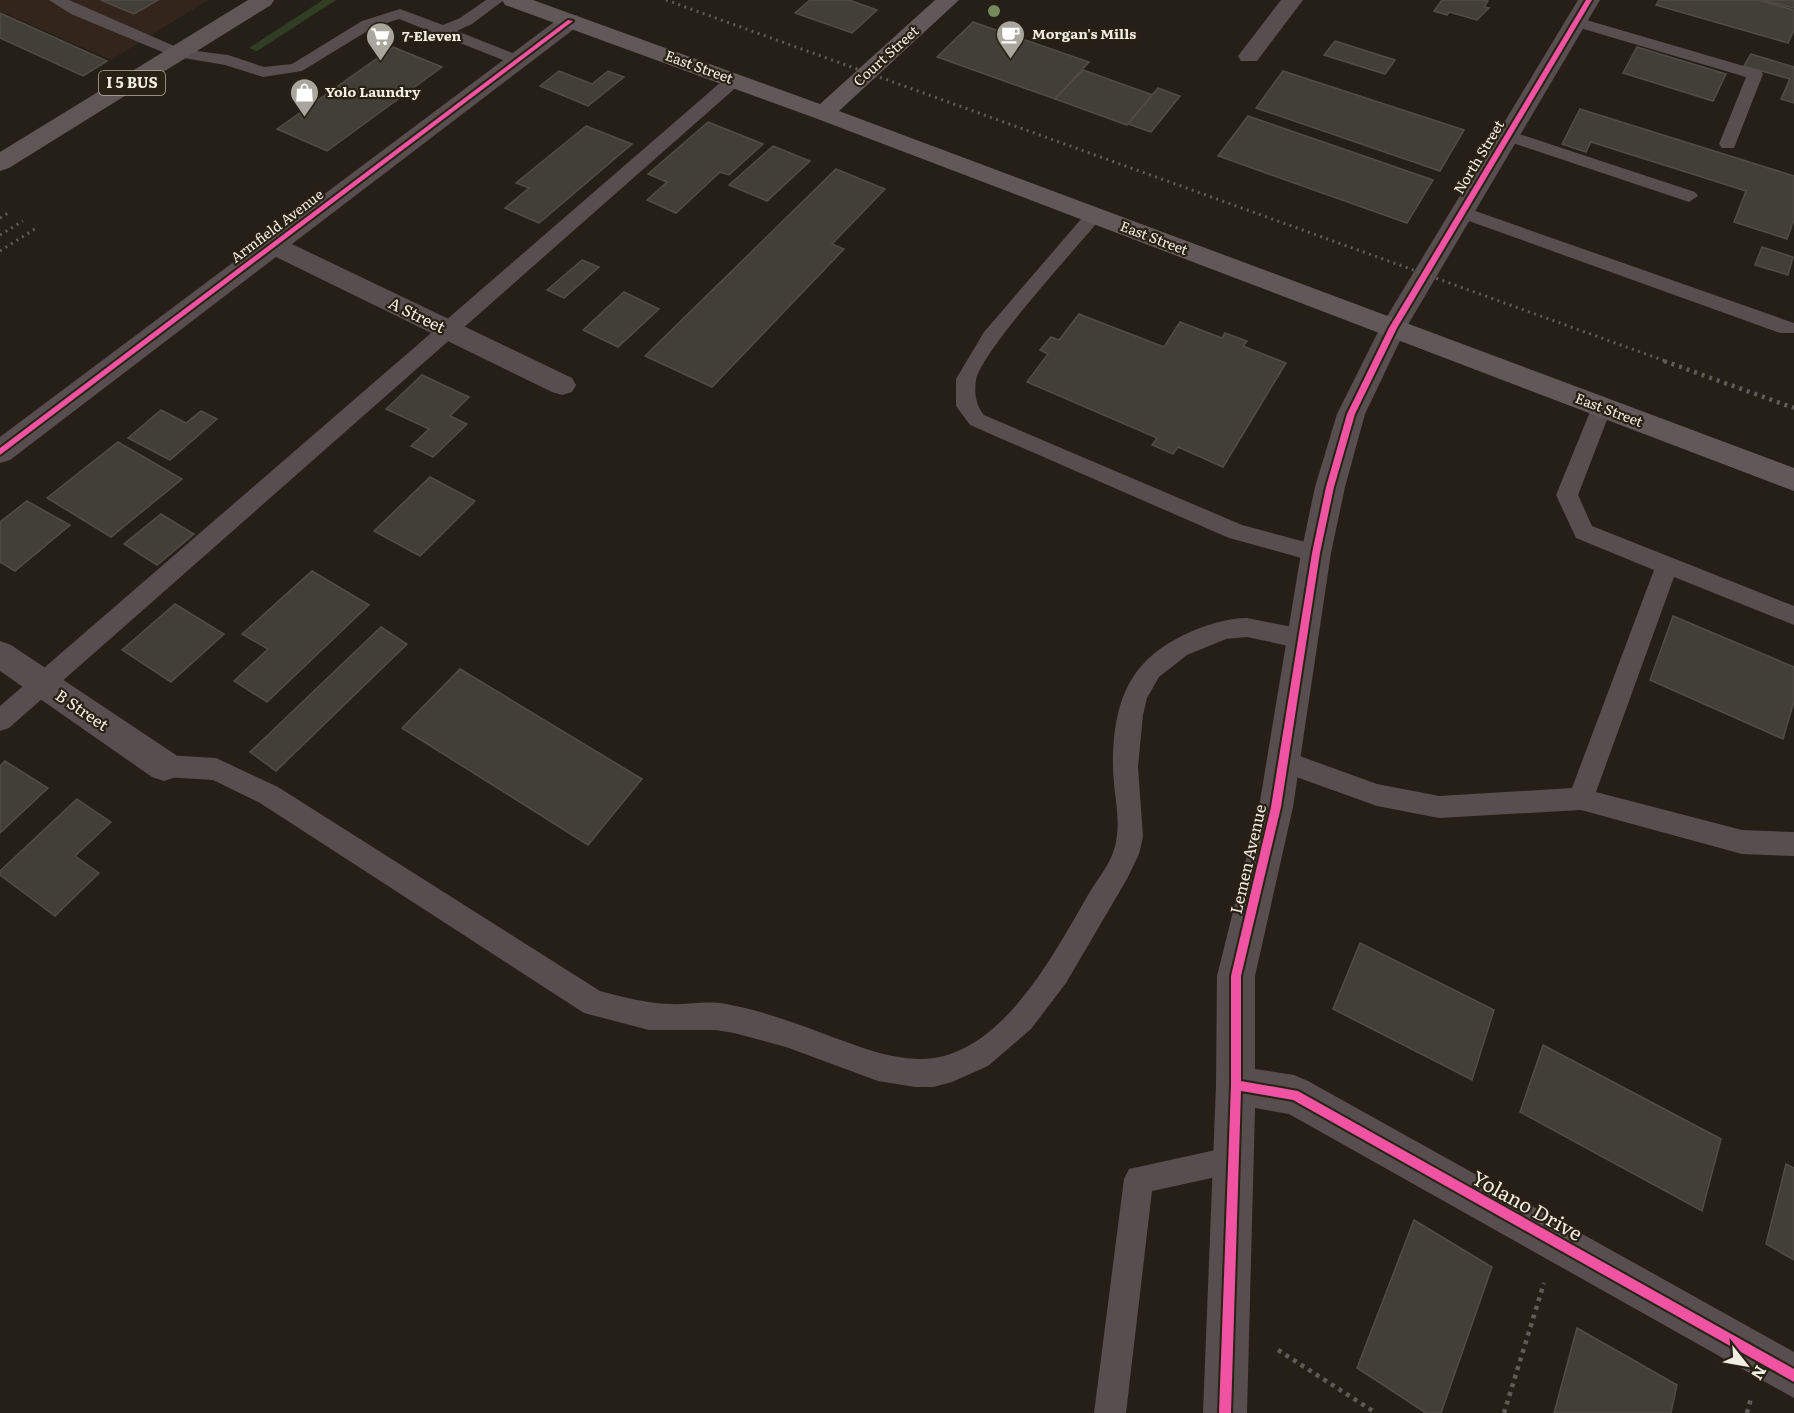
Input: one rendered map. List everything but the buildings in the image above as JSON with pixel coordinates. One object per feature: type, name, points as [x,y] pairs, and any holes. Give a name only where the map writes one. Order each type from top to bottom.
[{"type":"main road","name":"East Street","points":[[513,0],[824,113],[1794,480]]},
{"type":"main road","name":"Court Street","points":[[824,113],[948,0]]},
{"type":"main road","name":"I 5 BUS","points":[[0,163],[178,53],[257,1]]},
{"type":"street","points":[[1249,56],[1292,0]]},
{"type":"street","name":"North Street","points":[[1393,328],[1589,0]]},
{"type":"street","name":"Armfield Avenue","points":[[0,452],[570,21]]},
{"type":"street","name":"A Street","points":[[273,245],[562,385]]},
{"type":"street","name":"Lemen Avenue","points":[[1225,1413],[1236,1085],[1236,975],[1276,807],[1316,553],[1330,487],[1351,414],[1393,328]]},
{"type":"street","name":"B Street","points":[[0,654],[164,766]]},
{"type":"street","name":"Yolano Drive","points":[[1236,1085],[1294,1095],[1794,1376]]},
{"type":"lane","points":[[57,0],[77,11],[178,53],[228,60],[263,72],[296,68],[368,24],[400,14],[519,61]]},
{"type":"lane","points":[[443,31],[466,21],[496,0]]},
{"type":"lane","points":[[1576,22],[1755,74],[1728,144]]},
{"type":"lane","points":[[0,721],[735,80]]},
{"type":"lane","points":[[1507,135],[1689,196]]},
{"type":"lane","points":[[1461,212],[1787,328]]},
{"type":"lane","points":[[1094,215],[991,338],[966,379],[966,405],[976,420],[1237,532],[1316,553]]},
{"type":"lane","points":[[1602,407],[1567,495],[1584,532],[1794,616]]},
{"type":"lane","points":[[1581,799],[1667,566]]},
{"type":"lane","points":[[164,766],[216,769],[268,795],[594,1003],[636,1016],[722,1017],[805,1039],[864,1062],[909,1074],[951,1068],[986,1050],[1023,1016],[1050,986],[1119,865],[1130,839],[1126,759],[1131,715],[1139,687],[1152,666],[1178,647],[1217,631],[1252,627],[1303,639]]},
{"type":"lane","points":[[1283,761],[1377,795],[1439,807],[1581,799],[1742,842],[1794,844]]},
{"type":"lane","points":[[1110,1413],[1139,1179],[1234,1161]]},
{"type":"path","points":[[1504,1413],[1547,1271]]},
{"type":"path","points":[[1278,1350],[1376,1413]]},
{"type":"shaded area","points":[[0,0],[208,0],[111,60],[0,11]]},
{"type":"green space","points":[[323,0],[336,0],[257,51],[249,48]]},
{"type":"railway","points":[[666,0],[1668,362]]},
{"type":"railway","points":[[0,218],[8,213]]},
{"type":"railway","points":[[0,235],[23,221]]},
{"type":"railway","points":[[0,251],[38,227]]},
{"type":"railway","points":[[1664,361],[1794,408]]},
{"type":"cycle path","points":[[1225,1413],[1236,1085],[1236,976],[1276,807],[1316,553],[1330,487],[1351,414],[1393,328],[1589,0]]},
{"type":"cycle path","points":[[0,452],[570,21]]},
{"type":"cycle path","points":[[1236,1085],[1294,1095],[1794,1376]]},
{"type":"place","name":"Morgan's Mills","points":[[1011,60]]},
{"type":"place","name":"7-Eleven","points":[[381,62]]},
{"type":"place","name":"Yolo Laundry","points":[[304,118]]}]
